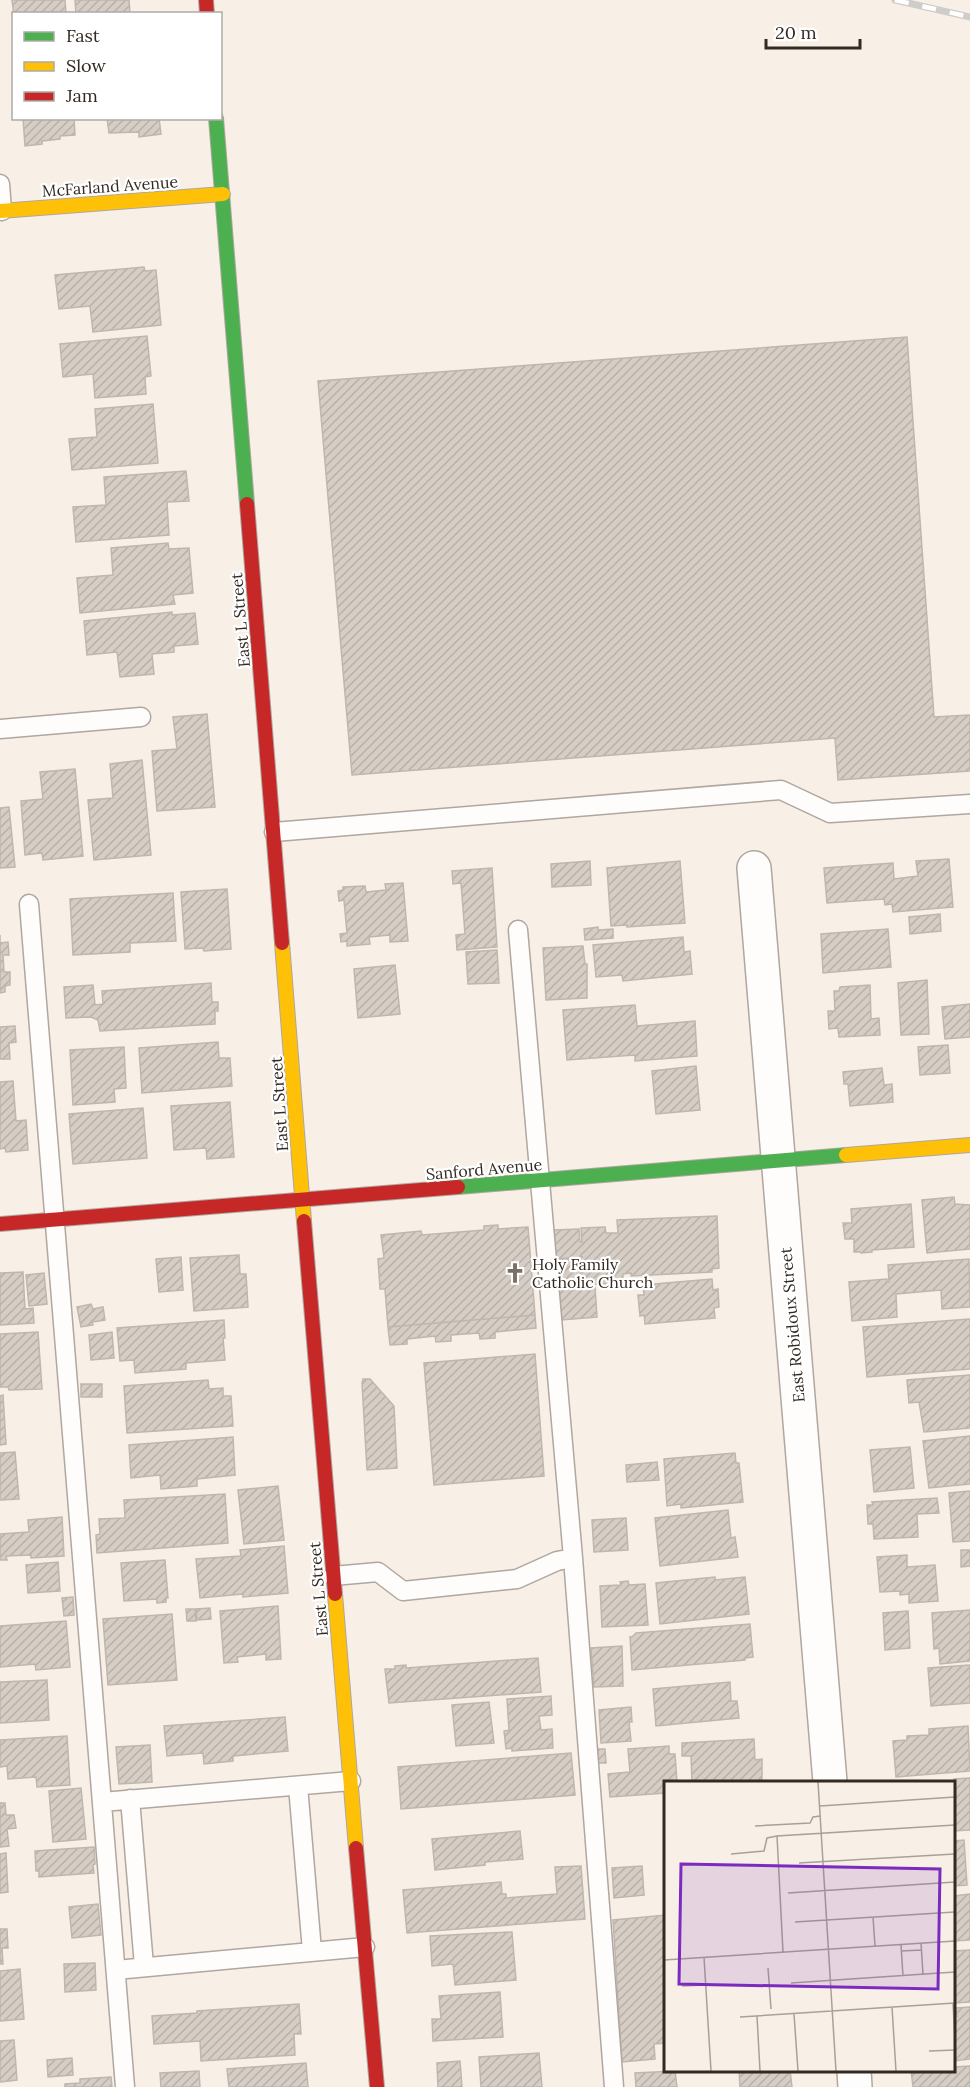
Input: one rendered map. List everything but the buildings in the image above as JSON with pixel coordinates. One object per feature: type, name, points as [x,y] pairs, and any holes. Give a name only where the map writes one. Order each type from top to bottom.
[{"type":"street","name":"East L Street","points":[[216,120],[333,1576],[377,2087]]},
{"type":"street","name":"McFarland Avenue","points":[[1,211],[223,194]]},
{"type":"street","name":"East Robidoux Street","points":[[754,868],[830,1781]]},
{"type":"street","name":"Sanford Avenue","points":[[0,1224],[970,1145]]},
{"type":"street","points":[[854,2072],[855,2087]]},
{"type":"lane","points":[[0,184],[1,211]]},
{"type":"lane","points":[[0,729],[141,717]]},
{"type":"lane","points":[[274,832],[781,790],[830,813],[970,804]]},
{"type":"lane","points":[[29,904],[125,2087]]},
{"type":"lane","points":[[518,930],[573,1558],[615,2087]]},
{"type":"lane","points":[[333,1576],[378,1572],[403,1591],[517,1579],[557,1561],[573,1558]]},
{"type":"lane","points":[[102,1802],[351,1781]]},
{"type":"lane","points":[[298,1786],[312,1951]]},
{"type":"lane","points":[[130,1800],[144,1966]]},
{"type":"lane","points":[[116,1970],[365,1947]]},
{"type":"railway","points":[[895,0],[970,17]]},
{"type":"traffic: fast","points":[[216,120],[247,504]]},
{"type":"traffic: fast","points":[[458,1187],[846,1155]]},
{"type":"traffic: slow","points":[[0,211],[223,194]]},
{"type":"traffic: slow","points":[[282,943],[304,1221]]},
{"type":"traffic: slow","points":[[846,1155],[970,1145]]},
{"type":"traffic: slow","points":[[335,1594],[356,1848]]},
{"type":"traffic: jam","points":[[206,0],[207,12]]},
{"type":"traffic: jam","points":[[247,504],[282,943]]},
{"type":"traffic: jam","points":[[0,1224],[458,1187]]},
{"type":"traffic: jam","points":[[304,1221],[335,1594]]},
{"type":"traffic: jam","points":[[356,1848],[377,2087]]},
{"type":"place","name":"Holy Family Catholic Church","points":[[515,1273]]}]
